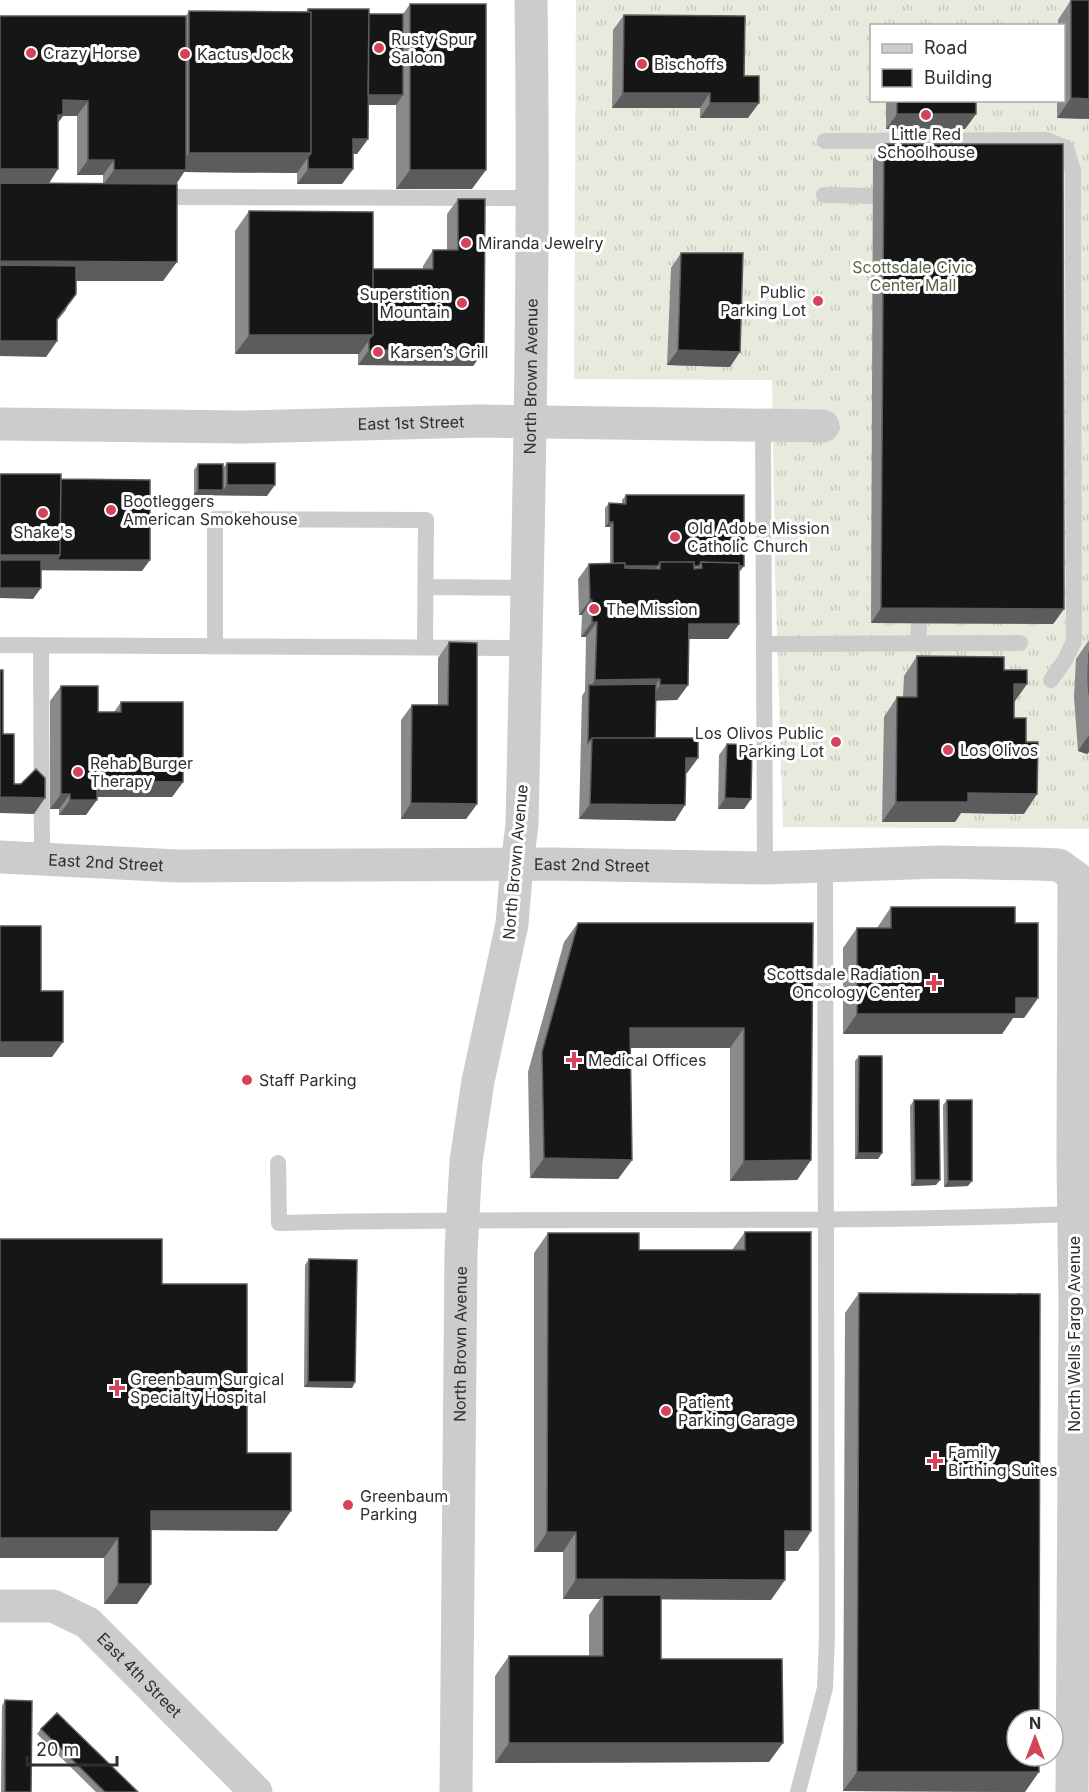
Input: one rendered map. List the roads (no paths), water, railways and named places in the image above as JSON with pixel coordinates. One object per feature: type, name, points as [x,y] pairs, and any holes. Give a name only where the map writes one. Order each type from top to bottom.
[{"type":"street","name":"North Brown Avenue","points":[[456,1792],[463,1221],[466,1161],[478,1081],[512,924],[522,825],[528,588],[533,198],[531,0]]},
{"type":"street","name":"East 1st Street","points":[[0,424],[242,427],[530,422],[823,426]]},
{"type":"street","name":"East 2nd Street","points":[[0,857],[178,866],[517,864],[765,868],[940,862],[1059,865],[1084,877]]},
{"type":"street","name":"North Wells Fargo Avenue","points":[[1072,1792],[1082,1305],[1074,1214],[1084,877]]},
{"type":"street","name":"East 4th Street","points":[[0,1606],[53,1606],[88,1623],[256,1792]]},
{"type":"lane","points":[[825,141],[1046,140],[1065,148],[1073,170],[1074,641],[1065,660],[1051,680]]},
{"type":"lane","points":[[824,195],[873,196]]},
{"type":"lane","points":[[136,196],[533,198]]},
{"type":"lane","points":[[763,425],[765,868]]},
{"type":"lane","points":[[215,646],[215,519],[426,520],[425,647]]},
{"type":"lane","points":[[425,587],[528,588]]},
{"type":"lane","points":[[918,644],[919,624]]},
{"type":"lane","points":[[764,644],[1020,643]]},
{"type":"lane","points":[[0,645],[526,648]]},
{"type":"lane","points":[[41,646],[42,858]]},
{"type":"lane","points":[[798,1792],[825,1688],[827,1637],[825,866]]},
{"type":"lane","points":[[278,1163],[279,1223],[826,1221],[1074,1214]]},
{"type":"place","name":"Rusty Spur Saloon","points":[[379,48]]},
{"type":"place","name":"Crazy Horse","points":[[31,53]]},
{"type":"place","name":"Kactus Jock","points":[[185,54]]},
{"type":"place","name":"Bischoffs","points":[[642,64]]},
{"type":"place","name":"Little Red Schoolhouse","points":[[926,115]]},
{"type":"place","name":"Miranda Jewelry","points":[[466,243]]},
{"type":"place","name":"Public Parking Lot","points":[[818,301]]},
{"type":"place","name":"Superstition Mountain","points":[[462,303]]},
{"type":"place","name":"Karsen’s Grill","points":[[378,352]]},
{"type":"place","name":"Bootleggers American Smokehouse","points":[[111,510]]},
{"type":"place","name":"Shake's","points":[[43,513]]},
{"type":"place","name":"Old Adobe Mission Catholic Church","points":[[675,537]]},
{"type":"place","name":"The Mission","points":[[594,609]]},
{"type":"place","name":"Los Olivos Public Parking Lot","points":[[836,742]]},
{"type":"place","name":"Los Olivos","points":[[948,750]]},
{"type":"place","name":"Rehab Burger Therapy","points":[[78,772]]},
{"type":"place","name":"Scottsdale Radiation Oncology Center","points":[[934,983]]},
{"type":"place","name":"Medical Offices","points":[[574,1060]]},
{"type":"place","name":"Staff Parking","points":[[247,1080]]},
{"type":"place","name":"Greenbaum Surgical Specialty Hospital","points":[[117,1388]]},
{"type":"place","name":"Patient Parking Garage","points":[[666,1411]]},
{"type":"place","name":"Family Birthing Suites","points":[[935,1461]]},
{"type":"place","name":"Greenbaum Parking","points":[[348,1505]]},
{"type":"park label","name":"Scottsdale Civic Center Mall","points":[[913,276]]}]
